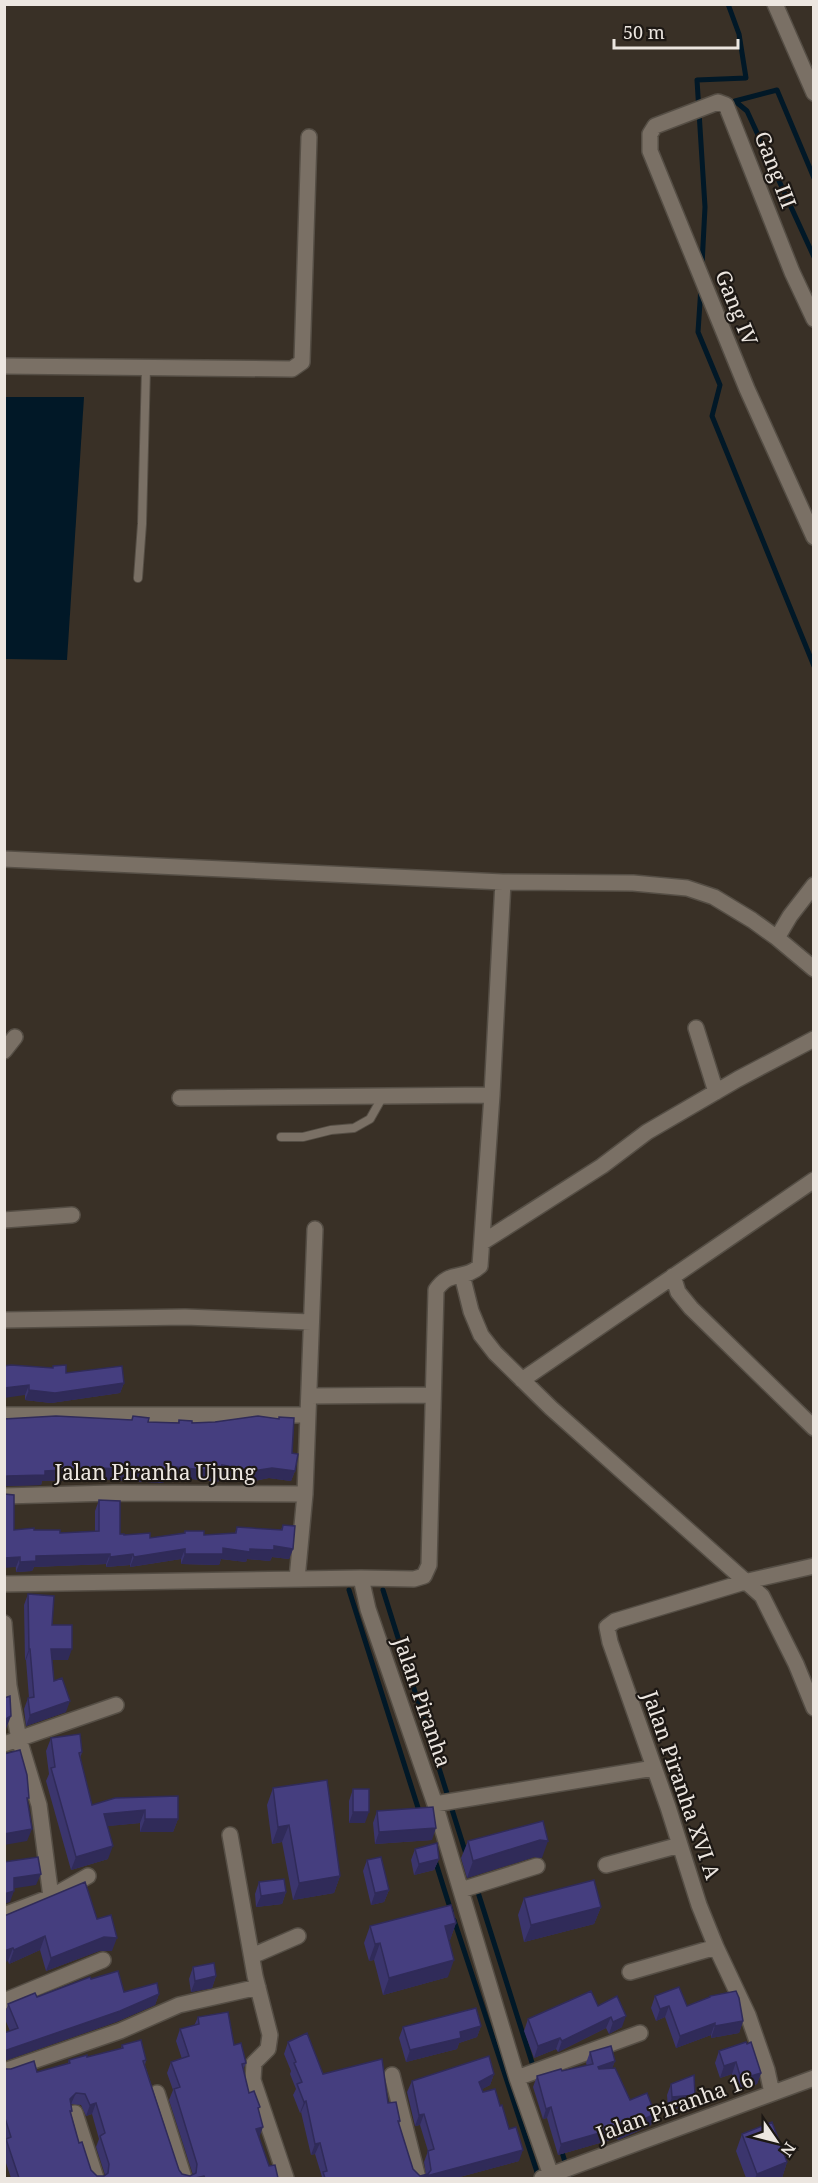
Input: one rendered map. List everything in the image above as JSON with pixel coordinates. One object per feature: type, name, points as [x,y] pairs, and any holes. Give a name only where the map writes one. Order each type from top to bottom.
[{"type":"street","points":[[776,4],[813,93]]},
{"type":"street","name":"Gang III","points":[[690,111],[718,102],[726,105],[813,319]]},
{"type":"street","name":"Gang IV","points":[[690,111],[655,126],[650,134],[650,151],[747,390],[813,537]]},
{"type":"street","points":[[4,366],[292,369],[302,362],[309,137]]},
{"type":"street","points":[[4,859],[503,882],[633,883],[687,888],[714,897],[777,938],[813,969]]},
{"type":"street","points":[[4,1584],[414,1579],[424,1575],[429,1565],[436,1290],[443,1280],[473,1273],[480,1266],[483,1242],[503,882]]},
{"type":"street","points":[[777,938],[813,885]]},
{"type":"street","points":[[696,1028],[716,1092]]},
{"type":"street","points":[[4,1051],[15,1037]]},
{"type":"street","points":[[483,1242],[602,1166],[647,1132],[813,1039]]},
{"type":"street","points":[[180,1098],[492,1095]]},
{"type":"street","points":[[522,1380],[813,1179]]},
{"type":"street","points":[[4,1220],[72,1215]]},
{"type":"street","points":[[297,1579],[305,1494],[315,1229]]},
{"type":"street","points":[[462,1275],[471,1311],[481,1335],[495,1353],[762,1596],[796,1664],[813,1708]]},
{"type":"street","points":[[673,1276],[678,1292],[691,1308],[813,1428]]},
{"type":"street","points":[[4,1320],[185,1317],[311,1322]]},
{"type":"street","points":[[309,1396],[432,1395]]},
{"type":"street","points":[[4,1415],[308,1415]]},
{"type":"street","name":"Jalan Piranha Ujung","points":[[4,1496],[112,1493],[305,1494]]},
{"type":"street","points":[[748,1581],[813,1566]]},
{"type":"street","name":"Jalan Piranha","points":[[361,1578],[368,1609],[435,1804],[548,2177]]},
{"type":"street","name":"Jalan Piranha XVI A","points":[[748,1581],[615,1621],[608,1627],[610,1642],[699,1905],[748,2015],[767,2070],[772,2093]]},
{"type":"street","points":[[4,1623],[12,1742],[39,1806],[51,1897]]},
{"type":"street","points":[[12,1742],[116,1705]]},
{"type":"street","points":[[435,1804],[654,1768]]},
{"type":"street","points":[[230,1835],[270,2043],[268,2049],[254,2063],[253,2080],[286,2178]]},
{"type":"street","points":[[606,1865],[680,1845]]},
{"type":"street","points":[[461,1890],[537,1866]]},
{"type":"street","points":[[4,1915],[51,1897],[88,1876]]},
{"type":"street","points":[[252,1956],[298,1936]]},
{"type":"street","points":[[630,1972],[716,1947]]},
{"type":"street","points":[[4,2001],[104,1960]]},
{"type":"street","points":[[4,2070],[120,2031],[179,2006],[258,1987]]},
{"type":"street","points":[[517,2078],[640,2033]]},
{"type":"street","points":[[392,2075],[418,2178]]},
{"type":"street","name":"Jalan Piranha 16","points":[[548,2177],[813,2078]]},
{"type":"street","points":[[157,2093],[184,2178]]},
{"type":"street","points":[[75,2113],[96,2178]]},
{"type":"lane","points":[[138,578],[142,524],[146,368]]},
{"type":"lane","points":[[281,1137],[303,1137],[331,1130],[354,1128],[370,1119],[383,1096]]},
{"type":"water","points":[[5,397],[84,397],[67,660],[5,659]]},
{"type":"building","points":[[66,1365],[66,1373],[122,1366],[124,1383],[55,1393],[29,1390],[29,1385],[4,1388],[4,1366],[53,1368],[53,1366]]},
{"type":"building","points":[[56,1416],[132,1420],[133,1416],[149,1418],[148,1422],[179,1423],[179,1420],[192,1421],[192,1423],[215,1422],[258,1416],[279,1419],[279,1417],[294,1418],[292,1453],[298,1454],[295,1471],[272,1468],[252,1471],[222,1465],[222,1472],[168,1466],[167,1472],[101,1468],[45,1471],[45,1475],[4,1477],[4,1419]]},
{"type":"building","points":[[4,1494],[14,1495],[14,1530],[34,1528],[34,1530],[60,1530],[60,1533],[99,1531],[99,1500],[120,1501],[120,1534],[150,1533],[150,1538],[185,1533],[185,1531],[204,1531],[204,1535],[236,1533],[237,1527],[282,1530],[283,1525],[295,1526],[293,1549],[274,1546],[274,1550],[250,1549],[250,1552],[223,1548],[223,1554],[185,1554],[185,1549],[134,1557],[133,1554],[110,1557],[110,1554],[36,1556],[36,1561],[20,1562],[20,1557],[4,1558]]},
{"type":"building","points":[[28,1594],[54,1596],[52,1625],[72,1625],[72,1649],[51,1649],[54,1681],[62,1678],[70,1701],[30,1715],[28,1698],[34,1697],[29,1649]]},
{"type":"building","points":[[10,1696],[11,1716],[4,1720],[4,1698]]},
{"type":"building","points":[[80,1734],[82,1752],[79,1753],[92,1805],[115,1798],[178,1796],[178,1819],[145,1819],[145,1810],[104,1814],[113,1846],[76,1857],[51,1768],[55,1767],[51,1738]]},
{"type":"building","points":[[20,1750],[27,1775],[29,1798],[27,1798],[32,1829],[4,1834],[4,1754]]},
{"type":"building","points":[[327,1780],[340,1876],[299,1883],[289,1825],[278,1827],[273,1788]]},
{"type":"building","points":[[353,1789],[369,1789],[369,1812],[353,1812]]},
{"type":"building","points":[[433,1807],[436,1828],[379,1832],[377,1811]]},
{"type":"building","points":[[543,1821],[548,1841],[540,1840],[473,1861],[468,1841]]},
{"type":"building","points":[[437,1843],[439,1859],[419,1864],[415,1849]]},
{"type":"building","points":[[38,1857],[41,1874],[14,1878],[14,1891],[4,1894],[4,1862]]},
{"type":"building","points":[[381,1857],[389,1890],[375,1893],[367,1860]]},
{"type":"building","points":[[284,1879],[286,1892],[261,1896],[259,1882]]},
{"type":"building","points":[[594,1880],[601,1907],[531,1925],[524,1898]]},
{"type":"building","points":[[85,1882],[97,1919],[111,1915],[117,1938],[104,1937],[51,1958],[45,1936],[14,1950],[13,1948],[4,1951],[4,1916]]},
{"type":"building","points":[[451,1905],[456,1923],[445,1926],[454,1960],[389,1978],[380,1943],[375,1944],[370,1926]]},
{"type":"building","points":[[214,1963],[216,1976],[195,1981],[193,1967]]},
{"type":"building","points":[[118,1971],[124,1992],[157,1983],[159,1994],[120,2011],[4,2051],[4,2033],[18,2028],[8,2004],[35,1993],[37,1997],[90,1977],[91,1979]]},
{"type":"building","points":[[679,1987],[687,2006],[710,1996],[736,1991],[743,2021],[715,2026],[715,2023],[680,2036],[669,2006],[660,2009],[655,1996]]},
{"type":"building","points":[[591,1991],[598,2006],[617,1996],[626,2016],[613,2022],[611,2017],[562,2041],[560,2038],[538,2046],[528,2019]]},
{"type":"building","points":[[476,2008],[481,2026],[460,2032],[461,2038],[410,2050],[403,2027]]},
{"type":"building","points":[[228,2012],[234,2045],[241,2043],[246,2063],[242,2064],[249,2093],[254,2091],[260,2107],[258,2108],[263,2127],[256,2129],[269,2166],[275,2165],[278,2178],[205,2178],[204,2176],[195,2178],[19,2178],[6,2139],[11,2137],[4,2115],[4,2068],[11,2069],[34,2061],[37,2072],[70,2063],[69,2060],[123,2048],[122,2045],[141,2040],[146,2060],[143,2061],[179,2170],[182,2174],[190,2176],[196,2173],[197,2164],[174,2089],[180,2087],[171,2062],[189,2056],[180,2029],[199,2024],[198,2017]],"holes":[[[76,2093],[85,2094],[90,2105],[96,2103],[105,2133],[100,2136],[109,2164],[108,2173],[104,2176],[97,2176],[91,2170],[82,2142],[79,2143],[70,2111],[72,2111],[70,2099]]]},
{"type":"building","points":[[307,2033],[323,2074],[382,2059],[388,2103],[396,2102],[400,2121],[398,2121],[413,2169],[420,2176],[428,2174],[431,2170],[428,2151],[434,2149],[424,2114],[419,2115],[412,2081],[489,2056],[494,2074],[479,2082],[483,2092],[495,2089],[509,2129],[516,2127],[523,2150],[419,2178],[325,2178],[323,2172],[327,2171],[320,2143],[315,2144],[306,2101],[304,2102],[297,2084],[302,2082],[288,2042]]},
{"type":"building","points":[[746,2042],[747,2044],[751,2042],[761,2073],[741,2079],[736,2062],[724,2066],[719,2051]]},
{"type":"building","points":[[611,2046],[615,2061],[598,2067],[599,2069],[615,2068],[630,2100],[647,2093],[655,2114],[622,2129],[621,2127],[561,2144],[551,2107],[546,2109],[537,2076],[561,2069],[562,2071],[593,2064],[590,2052]]},
{"type":"building","points":[[694,2075],[695,2095],[672,2097],[671,2084]]},
{"type":"building","points":[[772,2122],[787,2162],[757,2174],[742,2134]]},
{"type":"waterway","points":[[702,265],[705,207],[697,80],[746,78],[739,34],[728,4]]},
{"type":"waterway","points":[[814,178],[777,90],[735,101],[747,111],[814,257]]},
{"type":"waterway","points":[[701,287],[698,332],[720,385],[712,416],[814,666]]},
{"type":"waterway","points":[[349,1590],[420,1814]]},
{"type":"waterway","points":[[383,1590],[466,1854]]},
{"type":"waterway","points":[[435,1860],[451,1911]]},
{"type":"waterway","points":[[476,1886],[534,2069]]},
{"type":"waterway","points":[[454,1920],[539,2178]]},
{"type":"waterway","points":[[561,2149],[570,2178]]}]
